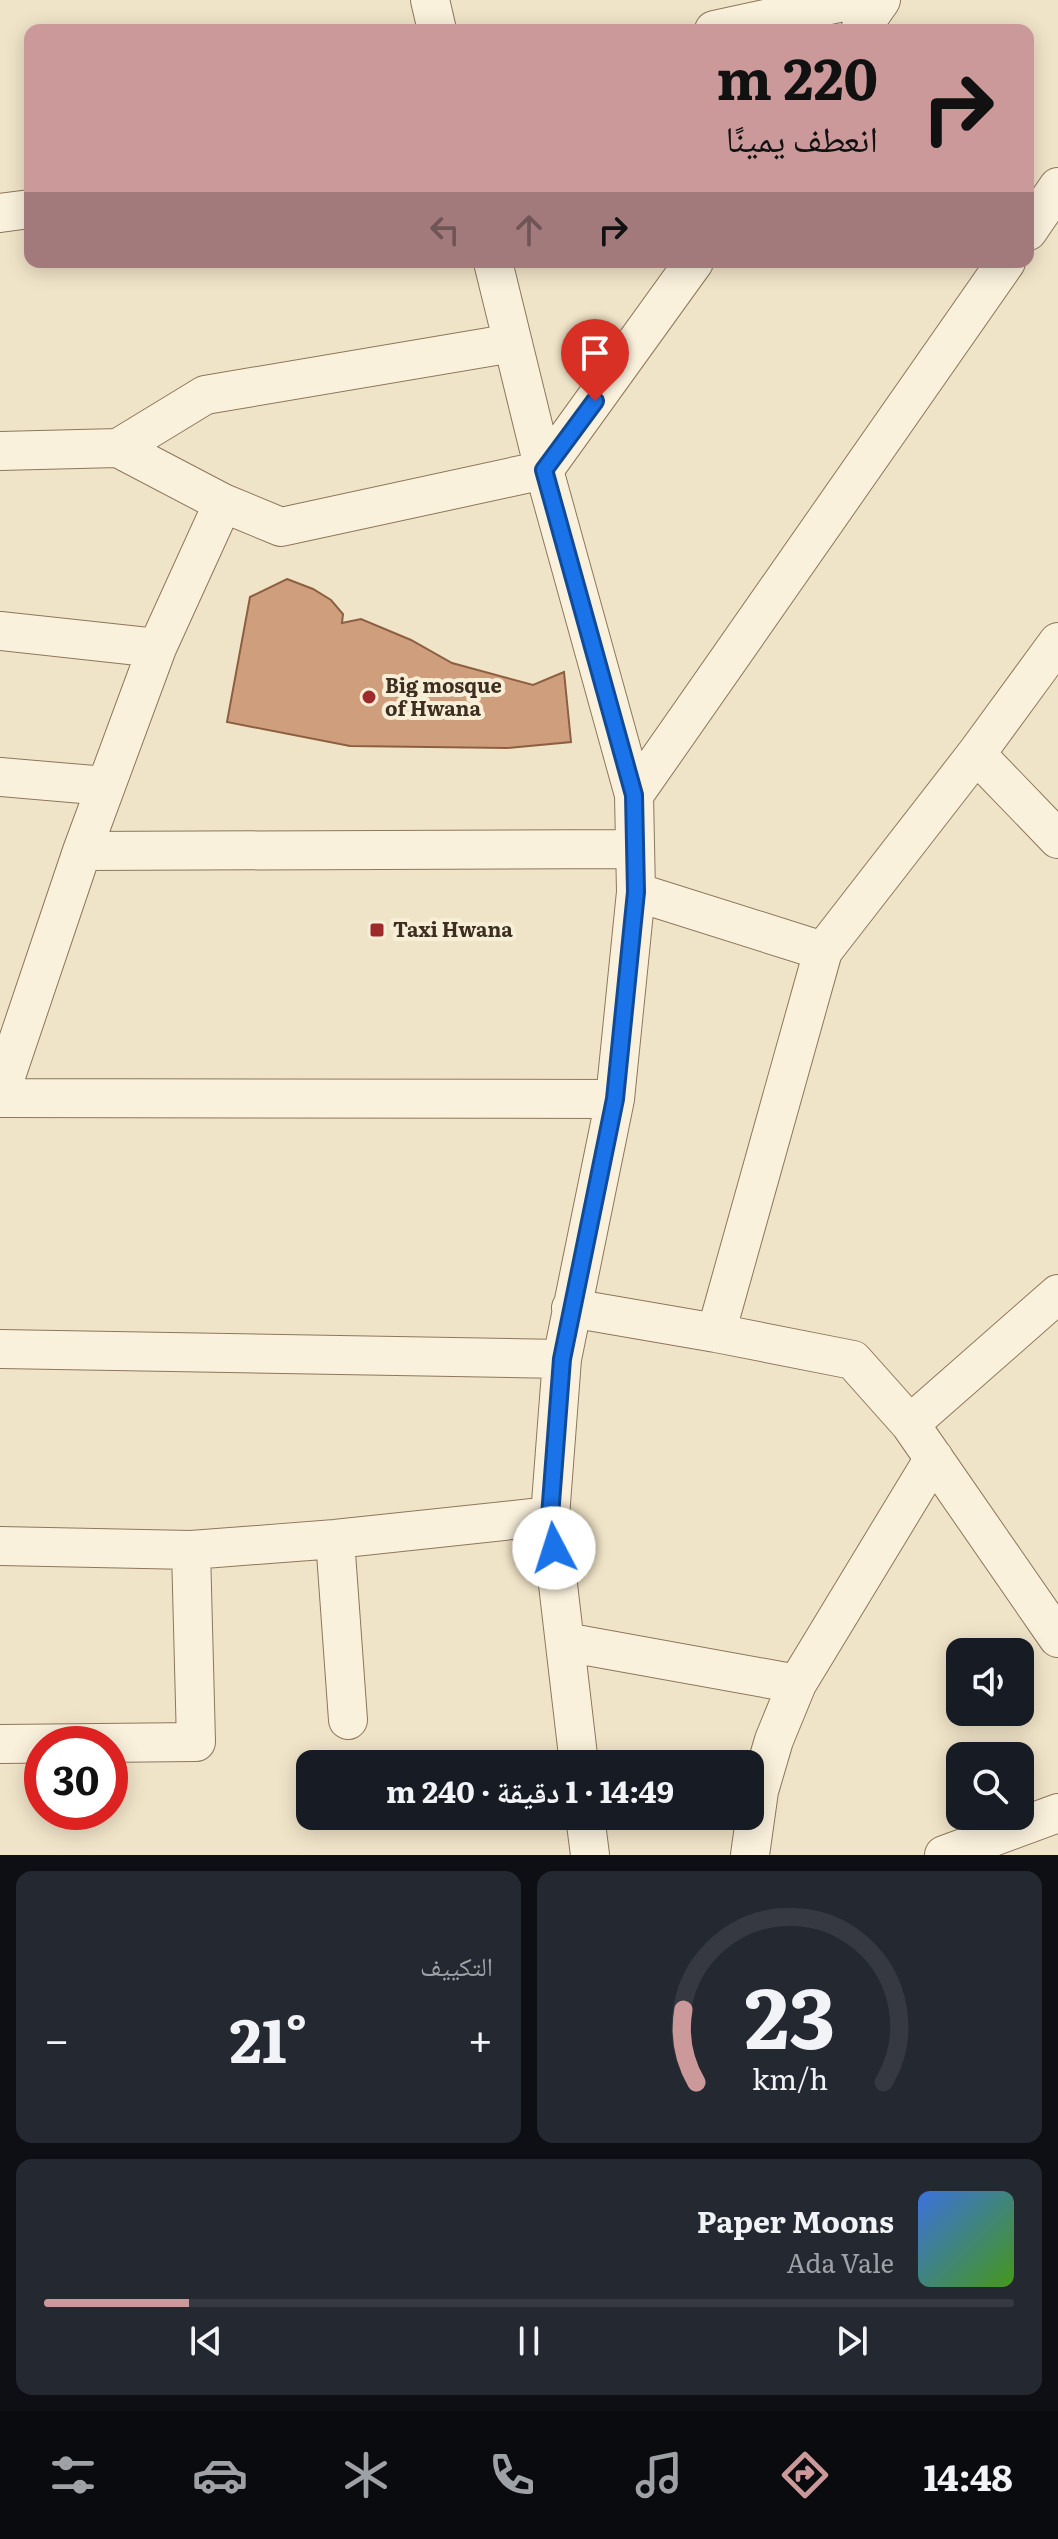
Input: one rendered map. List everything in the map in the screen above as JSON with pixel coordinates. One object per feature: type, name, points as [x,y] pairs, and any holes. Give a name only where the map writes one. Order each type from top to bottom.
[{"type":"street","points":[[430,0],[436,24]]},
{"type":"street","points":[[742,24],[853,0]]},
{"type":"street","points":[[864,24],[881,0]]},
{"type":"street","points":[[1034,222],[1058,187]]},
{"type":"street","points":[[0,213],[24,210]]},
{"type":"street","points":[[494,268],[544,470],[634,795],[636,892],[615,1099],[562,1359],[550,1516],[577,1750]]},
{"type":"street","points":[[0,451],[118,448],[223,503],[281,527],[544,470],[690,268]]},
{"type":"street","points":[[634,795],[1002,268]]},
{"type":"street","points":[[118,448],[205,395],[513,343]]},
{"type":"street","points":[[223,503],[157,648],[82,851],[0,1096],[615,1099]]},
{"type":"street","points":[[0,631],[157,648]]},
{"type":"street","points":[[716,1333],[823,951],[976,754],[1058,642]]},
{"type":"street","points":[[976,754],[1058,839]]},
{"type":"street","points":[[0,777],[106,786]]},
{"type":"street","points":[[82,851],[635,849]]},
{"type":"street","points":[[636,892],[823,951]]},
{"type":"street","points":[[910,1424],[1058,1294]]},
{"type":"street","points":[[571,1308],[853,1360],[910,1424],[1058,1638]]},
{"type":"street","points":[[0,1349],[562,1359]]},
{"type":"street","points":[[750,1855],[759,1791],[774,1740],[797,1684],[934,1458]]},
{"type":"street","points":[[0,1546],[191,1550],[335,1539],[550,1516]]},
{"type":"street","points":[[335,1539],[348,1720]]},
{"type":"street","points":[[0,1744],[196,1742],[191,1550]]},
{"type":"street","points":[[565,1642],[797,1684]]},
{"type":"street","points":[[944,1855],[1058,1813]]},
{"type":"street","points":[[587,1830],[590,1855]]},
{"type":"building","points":[[287,579],[331,600],[343,614],[342,623],[361,619],[411,640],[452,663],[533,685],[564,672],[571,742],[507,748],[350,746],[227,722],[250,597]]},
{"type":"place","name":"Big mosque of Hwana","points":[[369,697]]},
{"type":"place","name":"Taxi Hwana","points":[[377,930]]},
{"type":"route","points":[[554,1548],[550,1516],[562,1359],[615,1099],[636,892],[634,795],[544,470],[595,401]]}]
